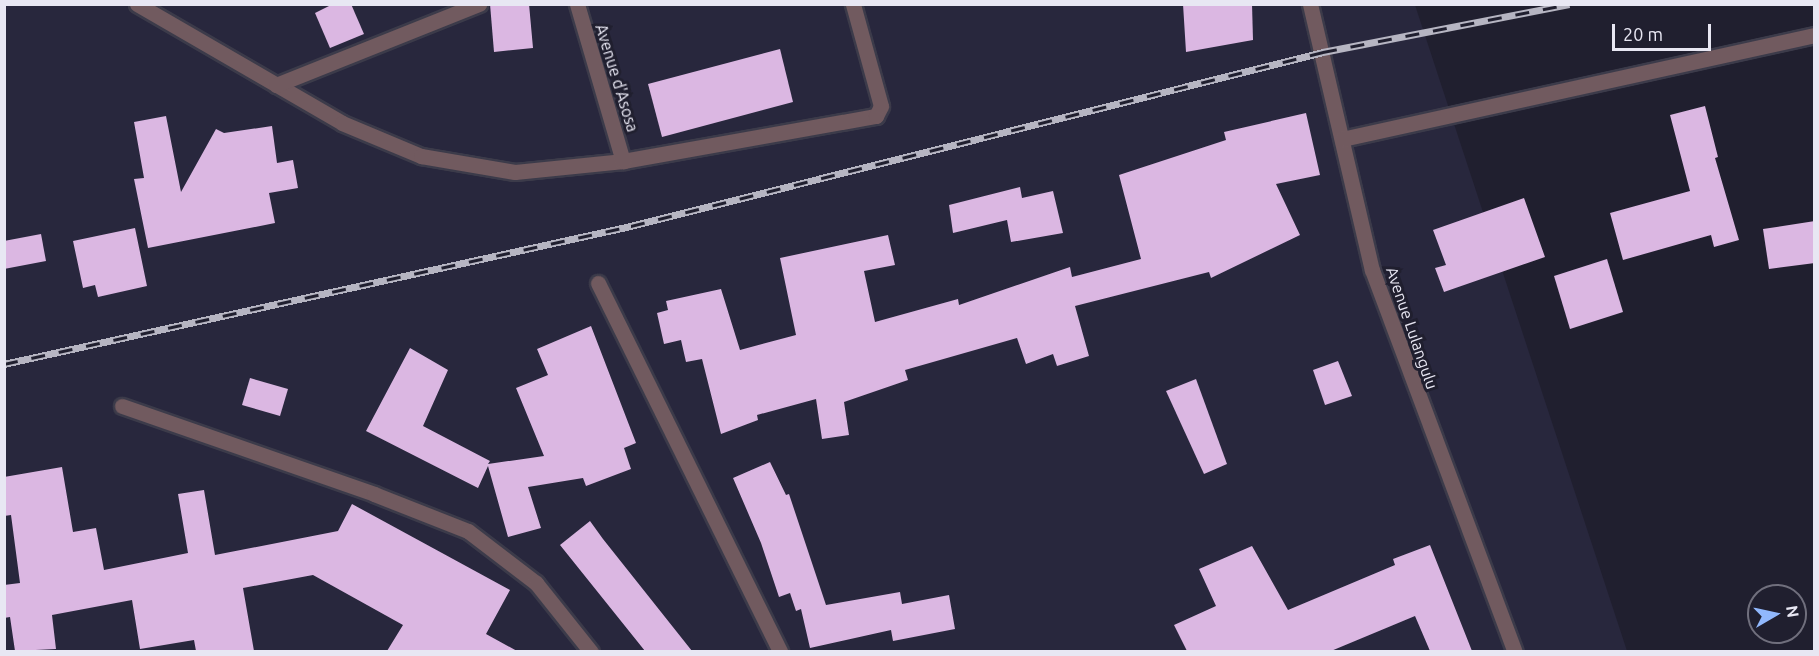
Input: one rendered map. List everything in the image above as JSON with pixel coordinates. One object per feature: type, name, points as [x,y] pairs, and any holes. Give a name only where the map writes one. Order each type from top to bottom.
[{"type":"street","points":[[137,4],[342,123],[421,156],[515,172],[623,161],[880,114],[881,106],[853,4]]},
{"type":"street","points":[[276,85],[479,4]]},
{"type":"street","name":"Avenue d'Asosa","points":[[577,4],[623,161]]},
{"type":"street","name":"Avenue Lulangulu","points":[[1310,4],[1372,270],[1397,344],[1515,651]]},
{"type":"street","points":[[1342,140],[1815,35]]},
{"type":"street","points":[[597,283],[780,651]]},
{"type":"street","points":[[122,406],[374,494],[468,531],[536,583],[591,651]]},
{"type":"shaded area","points":[[4,5],[1415,5],[1627,651],[5,651]]},
{"type":"building","points":[[333,4],[351,4],[364,34],[330,48],[315,13]]},
{"type":"building","points":[[490,4],[529,4],[533,48],[494,52]]},
{"type":"building","points":[[1183,4],[1252,4],[1253,40],[1186,52]]},
{"type":"building","points":[[780,49],[793,102],[662,137],[648,84]]},
{"type":"building","points":[[1705,106],[1718,157],[1715,158],[1739,240],[1714,247],[1711,235],[1623,260],[1610,213],[1690,191],[1670,115]]},
{"type":"building","points":[[1306,113],[1320,175],[1276,184],[1300,235],[1211,278],[1209,272],[1075,306],[1089,356],[1057,366],[1053,354],[1026,364],[1017,338],[905,370],[908,380],[844,402],[849,435],[822,439],[816,399],[757,415],[758,420],[721,434],[702,359],[686,362],[681,340],[664,344],[657,313],[668,310],[666,301],[721,289],[740,350],[796,335],[780,258],[888,235],[895,265],[864,271],[875,322],[958,299],[959,305],[1070,267],[1072,277],[1141,259],[1119,175],[1226,140],[1224,132]]},
{"type":"building","points":[[166,116],[181,192],[216,129],[224,133],[272,126],[277,163],[293,160],[298,188],[269,193],[275,223],[148,248],[134,179],[144,178],[134,122]]},
{"type":"building","points":[[1020,187],[1022,198],[1053,191],[1063,233],[1011,242],[1007,220],[953,233],[949,205]]},
{"type":"building","points":[[1524,198],[1545,257],[1444,292],[1435,268],[1446,265],[1433,230]]},
{"type":"building","points":[[1815,221],[1815,263],[1769,269],[1763,229]]},
{"type":"building","points":[[135,228],[147,286],[98,297],[95,285],[83,288],[73,241]]},
{"type":"building","points":[[41,234],[46,261],[4,269],[4,241]]},
{"type":"building","points":[[1607,259],[1623,312],[1570,329],[1554,276]]},
{"type":"building","points":[[591,326],[636,443],[624,448],[631,469],[586,486],[583,478],[528,487],[541,528],[508,537],[488,466],[478,488],[366,431],[410,348],[448,370],[423,426],[490,461],[488,464],[544,456],[516,388],[548,375],[537,349]]},
{"type":"building","points":[[1338,361],[1352,396],[1325,405],[1313,370]]},
{"type":"building","points":[[250,378],[288,389],[280,416],[242,405]]},
{"type":"building","points":[[1196,379],[1227,464],[1204,474],[1166,391]]},
{"type":"building","points":[[770,462],[786,495],[789,494],[826,605],[900,592],[902,604],[949,595],[955,629],[893,641],[891,630],[810,648],[801,609],[796,611],[790,593],[779,597],[761,543],[733,478]]},
{"type":"building","points":[[62,467],[73,532],[96,528],[104,570],[188,553],[178,494],[204,490],[215,555],[338,531],[352,504],[510,590],[486,634],[517,651],[387,651],[403,625],[313,575],[243,588],[254,651],[196,651],[194,640],[140,649],[132,600],[52,615],[56,649],[15,651],[10,617],[4,618],[4,585],[20,583],[11,515],[4,516],[4,477]]},
{"type":"building","points":[[590,521],[692,651],[645,651],[560,545]]},
{"type":"building","points":[[1430,545],[1472,651],[1430,651],[1415,616],[1331,651],[1187,651],[1174,625],[1216,606],[1199,569],[1252,546],[1288,610],[1395,565],[1393,559]]},
{"type":"railway","points":[[4,364],[631,226],[1323,52],[1569,4]]}]
